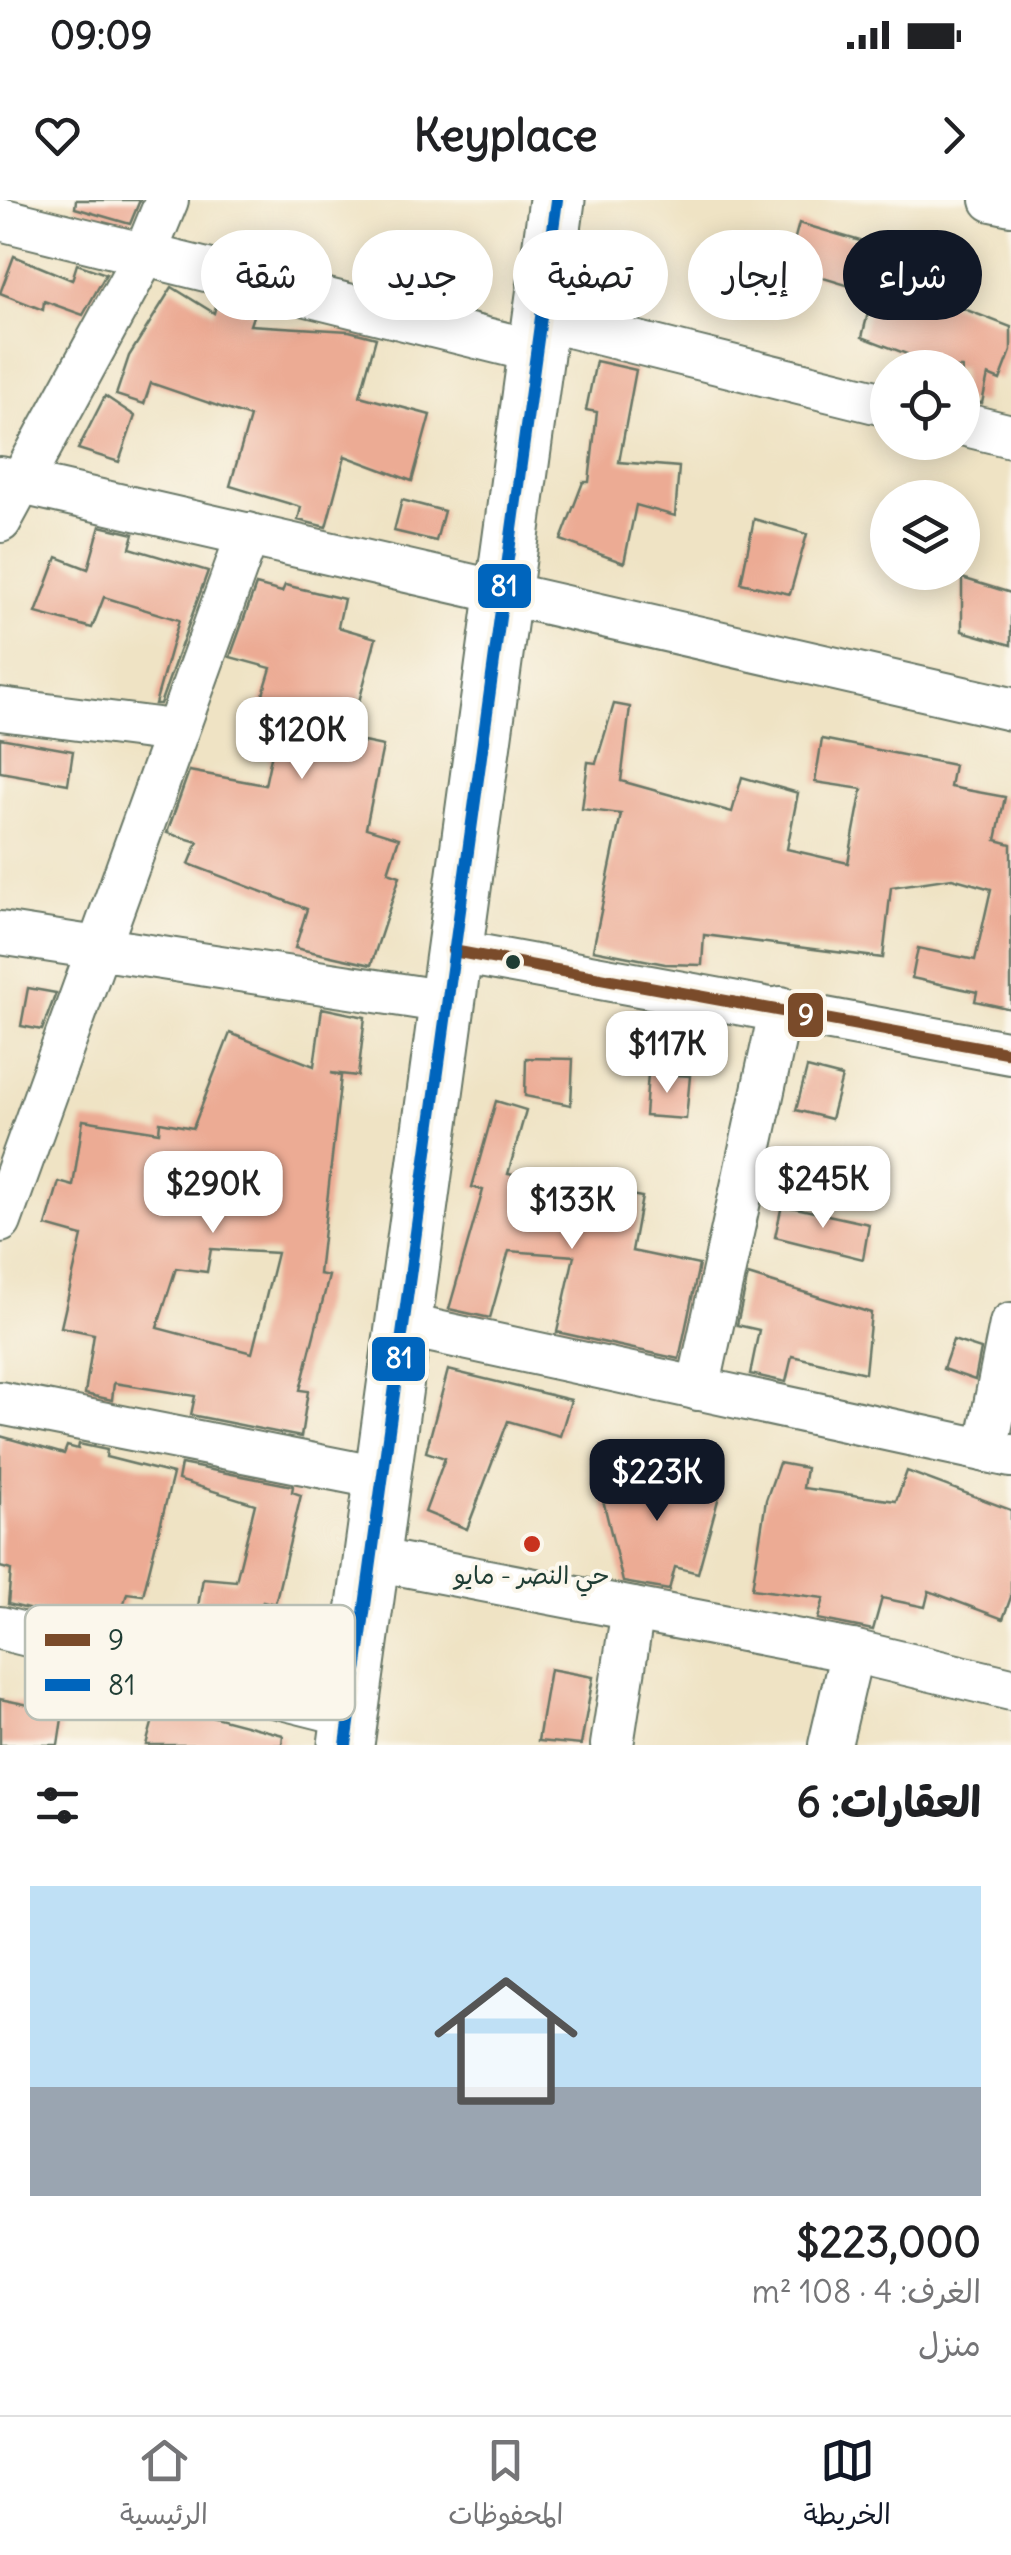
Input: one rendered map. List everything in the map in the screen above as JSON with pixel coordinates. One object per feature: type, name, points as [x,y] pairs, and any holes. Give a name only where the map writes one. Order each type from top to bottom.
[{"type":"street","points":[[0,521],[10,480],[144,256],[166,200]]},
{"type":"street","points":[[355,1670],[557,200]]},
{"type":"street","points":[[992,200],[1011,204]]},
{"type":"street","points":[[0,219],[144,256],[870,401]]},
{"type":"street","points":[[980,428],[1011,436]]},
{"type":"street","points":[[10,480],[1011,709]]},
{"type":"street","points":[[0,1220],[173,731],[248,534]]},
{"type":"street","points":[[0,709],[173,731]]},
{"type":"street","points":[[0,933],[96,946],[781,1008],[1011,1053]]},
{"type":"street","points":[[698,1388],[781,1008]]},
{"type":"street","points":[[404,1325],[999,1454],[1011,1324]]},
{"type":"street","points":[[0,1403],[380,1478]]},
{"type":"street","points":[[368,1558],[852,1651],[1011,1689]]},
{"type":"street","points":[[612,1745],[634,1609]]},
{"type":"street","points":[[0,1628],[25,1635]]},
{"type":"street","points":[[830,1745],[852,1651]]},
{"type":"street","points":[[314,1720],[348,1730]]},
{"type":"building","points":[[76,200],[140,200],[130,224],[75,208]]},
{"type":"building","points":[[799,223],[823,230],[797,230]]},
{"type":"building","points":[[823,230],[843,236],[843,284],[823,278]]},
{"type":"building","points":[[14,256],[72,280],[77,264],[106,274],[83,315],[44,301],[43,310],[0,293]]},
{"type":"building","points":[[172,287],[201,305],[201,320],[252,320],[250,325],[349,331],[376,338],[360,396],[430,415],[412,481],[345,456],[326,527],[298,520],[301,507],[230,486],[250,417],[151,383],[144,404],[116,395],[129,356]]},
{"type":"building","points":[[982,316],[1011,327],[1011,351],[1000,380],[988,375],[982,403],[980,350],[896,350],[862,337],[866,320],[982,320]]},
{"type":"building","points":[[596,361],[636,370],[619,462],[679,467],[675,516],[636,505],[624,563],[561,540],[583,482],[589,482],[597,412],[586,410]]},
{"type":"building","points":[[105,396],[135,416],[119,462],[78,449]]},
{"type":"building","points":[[402,500],[444,511],[436,541],[394,531]]},
{"type":"building","points":[[754,519],[807,534],[790,594],[741,583]]},
{"type":"building","points":[[100,526],[134,534],[130,548],[208,571],[160,704],[155,704],[179,620],[104,597],[92,628],[36,613],[57,557],[88,569]]},
{"type":"building","points":[[980,584],[1011,593],[1011,645],[962,631],[962,590],[980,590]]},
{"type":"building","points":[[256,585],[282,592],[285,585],[344,599],[338,627],[376,638],[349,739],[383,746],[366,828],[399,838],[388,872],[400,876],[371,965],[295,948],[307,909],[189,864],[198,842],[167,833],[189,771],[265,785],[274,743],[250,737],[271,668],[230,657]]},
{"type":"building","points":[[614,704],[630,707],[621,781],[732,812],[742,777],[798,793],[787,849],[848,863],[862,789],[815,782],[822,739],[954,765],[950,787],[1005,797],[996,840],[1011,844],[1011,1009],[975,1001],[977,992],[912,978],[918,948],[975,960],[991,889],[952,878],[891,887],[883,958],[704,935],[702,965],[665,964],[593,950],[621,814],[582,809],[588,762],[596,763]]},
{"type":"building","points":[[0,738],[73,751],[68,784],[0,772]]},
{"type":"building","points":[[28,988],[56,993],[42,1030],[21,1026]]},
{"type":"building","points":[[322,1008],[365,1017],[358,1076],[331,1073],[341,1076],[319,1274],[329,1276],[300,1390],[308,1391],[301,1437],[191,1415],[195,1396],[114,1383],[112,1400],[85,1394],[94,1334],[61,1327],[82,1236],[46,1226],[59,1182],[73,1186],[83,1120],[159,1132],[160,1122],[193,1128],[230,1033],[314,1066]],"holes":[[[211,1249],[277,1253],[252,1353],[157,1328],[176,1268],[207,1272]]]},
{"type":"building","points":[[526,1058],[573,1059],[571,1105],[525,1096]]},
{"type":"building","points":[[807,1068],[842,1077],[831,1119],[796,1110]]},
{"type":"building","points":[[648,1073],[690,1076],[686,1119],[645,1116]]},
{"type":"building","points":[[496,1101],[526,1110],[508,1174],[642,1197],[632,1251],[699,1265],[679,1359],[557,1332],[574,1256],[509,1251],[490,1318],[449,1309],[483,1190],[472,1187]]},
{"type":"building","points":[[782,1205],[869,1224],[863,1259],[775,1237]]},
{"type":"building","points":[[748,1275],[871,1313],[865,1373],[792,1356],[786,1382],[750,1374],[759,1330],[737,1325]]},
{"type":"building","points":[[953,1340],[981,1349],[975,1380],[943,1369]]},
{"type":"building","points":[[448,1370],[571,1400],[560,1436],[508,1421],[467,1529],[425,1512],[445,1458],[426,1452]]},
{"type":"building","points":[[0,1436],[64,1454],[67,1446],[78,1449],[79,1444],[107,1450],[106,1457],[173,1474],[143,1595],[127,1593],[124,1605],[25,1605],[25,1608],[8,1604],[11,1570],[0,1567]]},
{"type":"building","points":[[779,1463],[806,1468],[803,1488],[896,1501],[907,1471],[1011,1510],[1011,1597],[1003,1619],[929,1591],[925,1607],[882,1598],[873,1630],[818,1619],[824,1598],[752,1589],[766,1500]]},
{"type":"building","points":[[181,1464],[293,1486],[292,1492],[301,1495],[275,1604],[263,1601],[262,1605],[198,1605],[203,1578],[236,1581],[255,1504],[178,1480]]},
{"type":"building","points":[[595,1467],[632,1477],[635,1468],[721,1489],[698,1573],[675,1567],[669,1590],[623,1582]]},
{"type":"building","points":[[550,1669],[593,1677],[581,1745],[538,1741]]},
{"type":"building","points":[[0,1699],[25,1704],[25,1720],[62,1720],[58,1745],[0,1745]]},
{"type":"building","points":[[153,1720],[226,1720],[283,1735],[282,1745],[146,1745]]},
{"type":"transit line","name":"81","points":[[355,1679],[557,200]]},
{"type":"transit line","name":"9","points":[[453,951],[1011,1053]]},
{"type":"transit line","name":"81","points":[[346,1745],[349,1720]]},
{"type":"place","name":"حي النصر - مايو","points":[[532,1544]]}]
